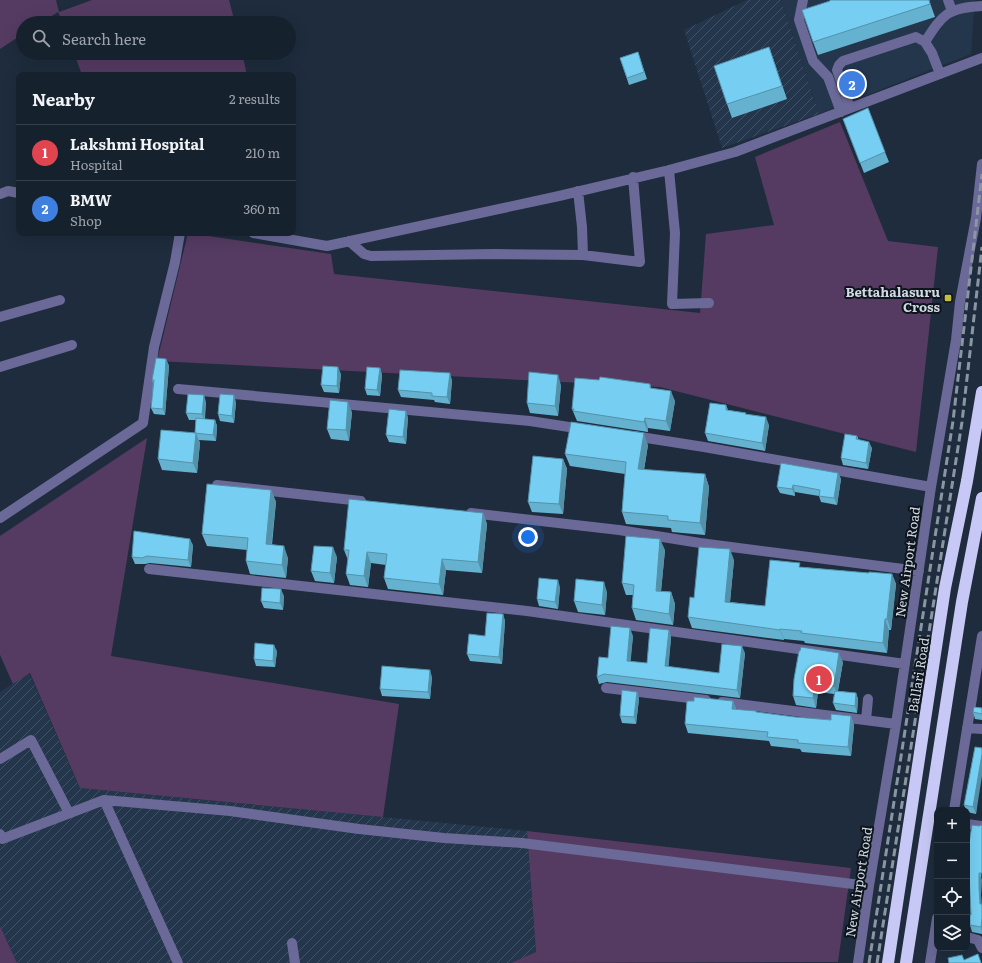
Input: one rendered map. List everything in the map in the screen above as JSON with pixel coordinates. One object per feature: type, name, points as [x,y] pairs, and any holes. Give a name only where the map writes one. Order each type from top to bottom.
[{"type":"highway","name":"Ballari Road","points":[[888,963],[945,588],[967,481],[982,392]]},
{"type":"highway","points":[[906,963],[960,610],[982,498]]},
{"type":"street","points":[[803,0],[799,20],[810,54],[813,61],[828,77],[846,110]]},
{"type":"street","points":[[948,0],[952,11]]},
{"type":"street","points":[[925,42],[940,20],[952,11],[982,6]]},
{"type":"street","points":[[846,110],[837,70],[843,61],[916,37],[925,42],[932,53],[940,74]]},
{"type":"street","points":[[270,236],[327,246],[669,170],[735,152],[982,58]]},
{"type":"street","name":"New Airport Road","points":[[858,963],[869,886],[896,724],[931,487],[956,340],[960,302],[976,218],[982,164]]},
{"type":"street","points":[[669,170],[675,233],[672,304],[709,303]]},
{"type":"street","points":[[350,241],[364,254],[372,256],[494,254],[583,255],[640,262],[633,177]]},
{"type":"street","points":[[0,194],[8,191],[16,192]]},
{"type":"street","points":[[578,191],[583,255]]},
{"type":"street","points":[[0,518],[143,423],[154,347],[175,262],[179,236]]},
{"type":"street","points":[[0,317],[60,300]]},
{"type":"street","points":[[0,367],[72,345]]},
{"type":"street","points":[[178,389],[530,421],[594,430]]},
{"type":"street","points":[[625,435],[704,447],[931,487]]},
{"type":"street","points":[[217,485],[372,502]]},
{"type":"street","points":[[458,511],[619,530],[700,543],[919,571]]},
{"type":"street","points":[[149,569],[527,611],[905,664]]},
{"type":"street","points":[[954,807],[967,728],[977,693],[982,640]]},
{"type":"street","points":[[606,688],[896,724]]},
{"type":"street","points":[[866,720],[868,700]]},
{"type":"street","points":[[967,728],[982,729]]},
{"type":"street","points":[[0,759],[31,740],[69,813]]},
{"type":"street","points":[[0,834],[2,839],[104,800],[230,811],[359,829],[436,838],[522,844],[869,886]]},
{"type":"street","points":[[104,800],[178,963]]},
{"type":"street","points":[[970,824],[982,826]]},
{"type":"street","points":[[970,938],[978,940],[982,948]]},
{"type":"street","points":[[292,942],[295,963]]},
{"type":"street","points":[[930,963],[934,942]]},
{"type":"shaded area","points":[[0,0],[56,0],[59,12],[92,0],[229,0],[233,16],[60,16],[58,12],[52,16],[16,16],[16,39],[0,49]]},
{"type":"shaded area","points":[[747,0],[781,0],[819,114],[722,148],[684,30]]},
{"type":"shaded area","points":[[781,0],[975,0],[971,54],[819,114]]},
{"type":"shaded area","points":[[77,60],[244,60],[246,72],[81,72]]},
{"type":"shaded area","points":[[840,122],[888,241],[938,247],[916,452],[660,387],[157,361],[187,236],[208,236],[331,254],[334,274],[700,313],[706,234],[774,225],[755,157]]},
{"type":"shaded area","points":[[147,438],[111,656],[399,704],[383,817],[80,788],[30,673],[13,684],[0,655],[0,536]]},
{"type":"shaded area","points":[[29,673],[80,788],[527,831],[536,952],[511,963],[17,963],[0,926],[0,692]]},
{"type":"shaded area","points":[[527,831],[851,868],[838,962],[511,963],[536,952]]},
{"type":"shaded area","points":[[0,926],[17,963],[0,963]]},
{"type":"building","points":[[830,0],[929,0],[930,4],[813,42],[802,10]]},
{"type":"building","points":[[769,47],[782,86],[727,104],[714,66]]},
{"type":"building","points":[[638,52],[644,72],[627,78],[620,58]]},
{"type":"building","points":[[868,108],[885,152],[860,163],[843,119]]},
{"type":"building","points":[[156,358],[166,359],[163,409],[151,408],[154,380],[152,380]]},
{"type":"building","points":[[323,366],[338,367],[337,386],[321,385]]},
{"type":"building","points":[[367,367],[380,368],[377,390],[365,389]]},
{"type":"building","points":[[400,370],[450,373],[447,397],[432,396],[432,393],[398,390]]},
{"type":"building","points":[[529,372],[558,375],[555,406],[527,403]]},
{"type":"building","points":[[600,377],[650,384],[650,388],[671,391],[666,421],[645,418],[644,422],[573,411],[575,378],[599,380]]},
{"type":"building","points":[[188,394],[204,395],[202,414],[186,413]]},
{"type":"building","points":[[220,394],[234,395],[232,416],[218,414]]},
{"type":"building","points":[[330,400],[348,402],[346,430],[327,429]]},
{"type":"building","points":[[710,403],[726,405],[726,410],[766,417],[762,443],[705,433]]},
{"type":"building","points":[[389,409],[406,411],[403,437],[386,435]]},
{"type":"building","points":[[196,418],[215,420],[213,435],[195,433]]},
{"type":"building","points":[[571,422],[644,433],[638,469],[705,474],[700,523],[668,520],[668,516],[622,512],[626,462],[565,454]]},
{"type":"building","points":[[161,430],[196,433],[193,463],[158,459]]},
{"type":"building","points":[[845,434],[857,436],[856,439],[869,442],[866,463],[841,458]]},
{"type":"building","points":[[533,456],[563,459],[559,504],[528,502]]},
{"type":"building","points":[[781,463],[838,473],[834,498],[819,496],[820,490],[793,485],[792,489],[777,487]]},
{"type":"building","points":[[207,484],[271,490],[266,544],[284,546],[282,565],[246,561],[248,538],[202,534]]},
{"type":"building","points":[[349,499],[483,513],[478,562],[442,559],[439,584],[384,578],[387,554],[367,552],[364,576],[346,574],[349,550],[344,550]]},
{"type":"building","points":[[134,531],[190,539],[188,560],[147,556],[142,558],[132,557]]},
{"type":"building","points":[[626,536],[660,539],[656,591],[671,592],[669,614],[632,608],[634,585],[622,583]]},
{"type":"building","points":[[314,546],[333,547],[330,573],[311,571]]},
{"type":"building","points":[[699,547],[730,549],[725,602],[765,606],[770,560],[800,563],[799,567],[892,574],[883,643],[688,617],[690,597],[694,598]]},
{"type":"building","points":[[539,578],[558,580],[555,602],[537,599]]},
{"type":"building","points":[[576,579],[604,582],[602,605],[574,601]]},
{"type":"building","points":[[262,588],[281,589],[280,603],[261,601]]},
{"type":"building","points":[[487,613],[503,614],[499,657],[467,654],[469,634],[485,636]]},
{"type":"building","points":[[611,626],[630,628],[627,661],[647,663],[650,628],[669,630],[665,666],[719,673],[722,644],[742,646],[737,690],[604,674],[597,677],[599,657],[608,658]]},
{"type":"building","points":[[255,643],[274,645],[273,661],[254,659]]},
{"type":"building","points":[[801,647],[839,653],[834,686],[815,683],[813,698],[793,696],[794,679]]},
{"type":"building","points":[[382,666],[430,670],[428,692],[380,689]]},
{"type":"building","points":[[622,690],[637,692],[634,717],[620,716]]},
{"type":"building","points":[[835,691],[856,693],[855,706],[833,703]]},
{"type":"building","points":[[694,697],[733,701],[732,709],[795,717],[831,720],[831,714],[851,716],[848,747],[798,743],[798,740],[767,737],[768,732],[685,724],[687,701],[694,701]]},
{"type":"building","points":[[974,707],[982,708],[982,714],[973,712]]},
{"type":"building","points":[[975,747],[982,748],[982,754],[973,807],[964,805]]},
{"type":"building","points":[[972,825],[982,825],[982,873],[979,873],[980,904],[982,904],[981,927],[970,925],[970,837]]},
{"type":"building","points":[[978,954],[981,963],[949,963],[948,958],[962,955],[964,960]]},
{"type":"railway","points":[[869,963],[953,421],[982,174]]},
{"type":"railway","points":[[877,963],[962,422],[982,247]]},
{"type":"place","name":"BMW","points":[[852,84]]},
{"type":"place","name":"Bettahalasuru Cross","points":[[948,298]]},
{"type":"place","name":"Lakshmi Hospital","points":[[819,679]]}]
